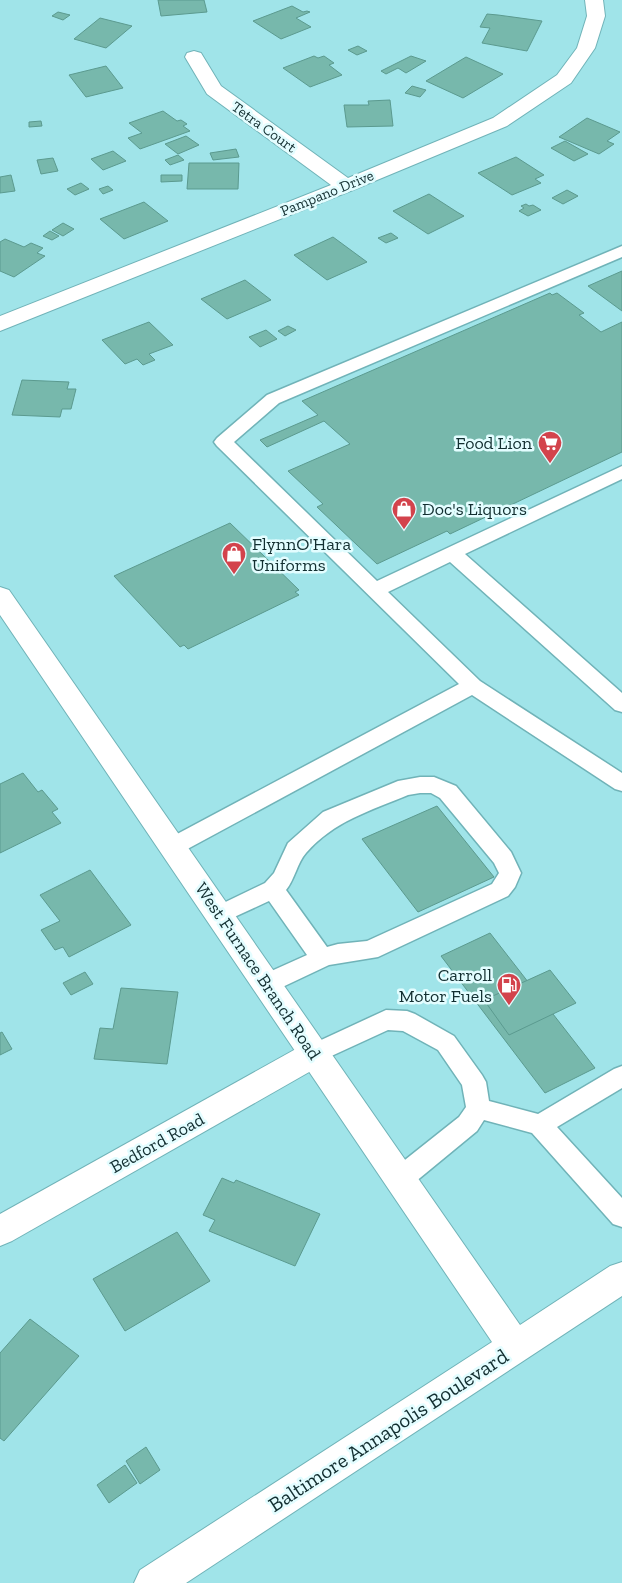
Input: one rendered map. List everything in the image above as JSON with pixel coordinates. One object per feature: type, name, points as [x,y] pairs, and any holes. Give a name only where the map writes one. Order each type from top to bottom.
[{"type":"street","name":"Pampano Drive","points":[[0,324],[346,186],[500,122],[564,79],[586,48],[596,16],[594,0]]},
{"type":"street","name":"Tetra Court","points":[[194,57],[214,90],[346,186]]},
{"type":"street","name":"West Furnace Branch Road","points":[[0,596],[515,1347]]},
{"type":"street","name":"Bedford Road","points":[[0,1231],[314,1054]]},
{"type":"street","name":"Baltimore Annapolis Boulevard","points":[[153,1583],[622,1277]]},
{"type":"lane","points":[[622,251],[273,399],[224,442],[473,686],[622,783]]},
{"type":"lane","points":[[375,590],[622,472]]},
{"type":"lane","points":[[452,553],[622,705]]},
{"type":"lane","points":[[172,846],[473,686]]},
{"type":"lane","points":[[219,915],[273,889],[283,878],[296,849],[331,818],[405,787],[434,785],[448,792],[503,858],[510,872],[508,881],[500,890],[370,950],[338,953],[322,958],[266,984]]},
{"type":"lane","points":[[273,889],[322,958]]},
{"type":"lane","points":[[314,1054],[386,1020],[407,1021],[446,1043],[474,1082],[478,1108],[468,1124],[400,1179]]},
{"type":"lane","points":[[540,1125],[622,1076]]},
{"type":"lane","points":[[478,1108],[540,1125],[622,1216]]},
{"type":"building","points":[[158,0],[204,0],[207,12],[161,16]]},
{"type":"building","points":[[292,6],[303,12],[310,12],[296,18],[311,27],[281,39],[253,21]]},
{"type":"building","points":[[58,12],[70,15],[63,20],[52,16]]},
{"type":"building","points":[[487,14],[542,21],[527,51],[482,43],[490,28],[480,27]]},
{"type":"building","points":[[100,18],[132,26],[106,48],[74,39]]},
{"type":"building","points":[[358,46],[367,51],[357,55],[348,50]]},
{"type":"building","points":[[314,56],[318,58],[324,56],[334,63],[329,65],[342,75],[310,87],[283,68]]},
{"type":"building","points":[[411,56],[426,61],[406,73],[398,68],[386,74],[381,71]]},
{"type":"building","points":[[466,57],[503,74],[463,98],[426,81]]},
{"type":"building","points":[[106,66],[123,88],[86,97],[69,75]]},
{"type":"building","points":[[412,86],[426,90],[420,97],[405,93]]},
{"type":"building","points":[[390,100],[393,126],[347,127],[344,105],[369,105],[368,101]]},
{"type":"building","points":[[163,111],[177,121],[181,120],[187,124],[183,126],[190,131],[140,149],[128,138],[142,133],[129,123]]},
{"type":"building","points":[[587,118],[620,132],[607,141],[614,144],[599,154],[559,137]]},
{"type":"building","points":[[41,121],[42,126],[29,127],[29,122]]},
{"type":"building","points":[[186,136],[199,145],[178,154],[165,144]]},
{"type":"building","points":[[565,141],[588,154],[574,161],[551,148]]},
{"type":"building","points":[[236,149],[239,157],[213,160],[210,153]]},
{"type":"building","points":[[113,151],[126,161],[103,170],[91,159]]},
{"type":"building","points":[[178,155],[184,160],[170,165],[165,160]]},
{"type":"building","points":[[516,157],[544,175],[535,179],[541,183],[512,195],[478,173]]},
{"type":"building","points":[[53,158],[58,171],[41,174],[37,160]]},
{"type":"building","points":[[189,163],[239,163],[238,189],[187,189]]},
{"type":"building","points":[[11,175],[15,191],[0,193],[0,177]]},
{"type":"building","points":[[161,175],[182,175],[182,181],[161,182]]},
{"type":"building","points":[[81,183],[89,189],[75,195],[67,189]]},
{"type":"building","points":[[108,186],[113,190],[103,194],[99,189]]},
{"type":"building","points":[[567,190],[578,196],[563,204],[552,198]]},
{"type":"building","points":[[429,194],[464,216],[428,234],[393,211]]},
{"type":"building","points":[[144,202],[168,221],[124,239],[100,219]]},
{"type":"building","points":[[526,204],[529,206],[533,205],[541,210],[528,216],[519,211],[524,208],[521,206]]},
{"type":"building","points":[[63,223],[74,229],[63,236],[52,230]]},
{"type":"building","points":[[50,231],[59,236],[52,240],[43,236]]},
{"type":"building","points":[[391,233],[398,238],[386,243],[378,238]]},
{"type":"building","points":[[333,237],[367,262],[327,280],[294,255]]},
{"type":"building","points":[[5,239],[24,247],[31,243],[43,248],[37,253],[45,256],[14,277],[0,271],[0,242]]},
{"type":"building","points":[[622,271],[622,311],[588,286]]},
{"type":"building","points":[[245,280],[271,300],[227,319],[201,299]]},
{"type":"building","points":[[550,293],[552,295],[557,293],[584,313],[579,315],[601,332],[622,322],[622,452],[450,534],[447,531],[377,564],[317,507],[323,504],[288,471],[350,444],[324,421],[267,447],[260,440],[318,415],[302,401]]},
{"type":"building","points":[[149,322],[173,345],[149,354],[155,360],[143,365],[137,359],[125,364],[102,340]]},
{"type":"building","points":[[288,326],[296,330],[285,336],[278,331]]},
{"type":"building","points":[[266,330],[277,339],[260,347],[249,337]]},
{"type":"building","points":[[22,380],[69,382],[67,389],[76,389],[71,409],[62,409],[60,417],[12,415]]},
{"type":"building","points":[[230,523],[299,590],[295,592],[299,595],[188,649],[184,645],[180,647],[114,576]]},
{"type":"building","points":[[23,773],[38,792],[42,790],[58,809],[52,812],[61,823],[0,853],[0,784]]},
{"type":"building","points":[[437,806],[494,877],[418,912],[362,839]]},
{"type":"building","points":[[90,870],[131,925],[69,957],[63,947],[55,950],[41,930],[60,921],[40,895]]},
{"type":"building","points":[[490,933],[595,1068],[545,1093],[441,956]]},
{"type":"building","points":[[550,970],[576,1003],[509,1035],[484,1000]]},
{"type":"building","points":[[85,972],[93,984],[71,995],[63,983]]},
{"type":"building","points":[[121,988],[178,992],[167,1064],[94,1059],[100,1028],[113,1029]]},
{"type":"building","points":[[2,1032],[12,1049],[0,1055],[0,1033]]},
{"type":"building","points":[[222,1178],[234,1183],[236,1180],[320,1214],[295,1266],[209,1231],[215,1220],[203,1215]]},
{"type":"building","points":[[177,1232],[210,1281],[125,1331],[93,1279]]},
{"type":"building","points":[[30,1319],[79,1356],[4,1441],[0,1438],[0,1353]]},
{"type":"building","points":[[146,1447],[160,1470],[140,1484],[126,1461]]},
{"type":"building","points":[[125,1465],[137,1483],[109,1503],[97,1485]]},
{"type":"place","name":"Food Lion","points":[[550,464]]},
{"type":"place","name":"Doc's Liquors","points":[[404,530]]},
{"type":"place","name":"FlynnO'Hara Uniforms","points":[[234,575]]},
{"type":"place","name":"Carroll Motor Fuels","points":[[509,1006]]}]
